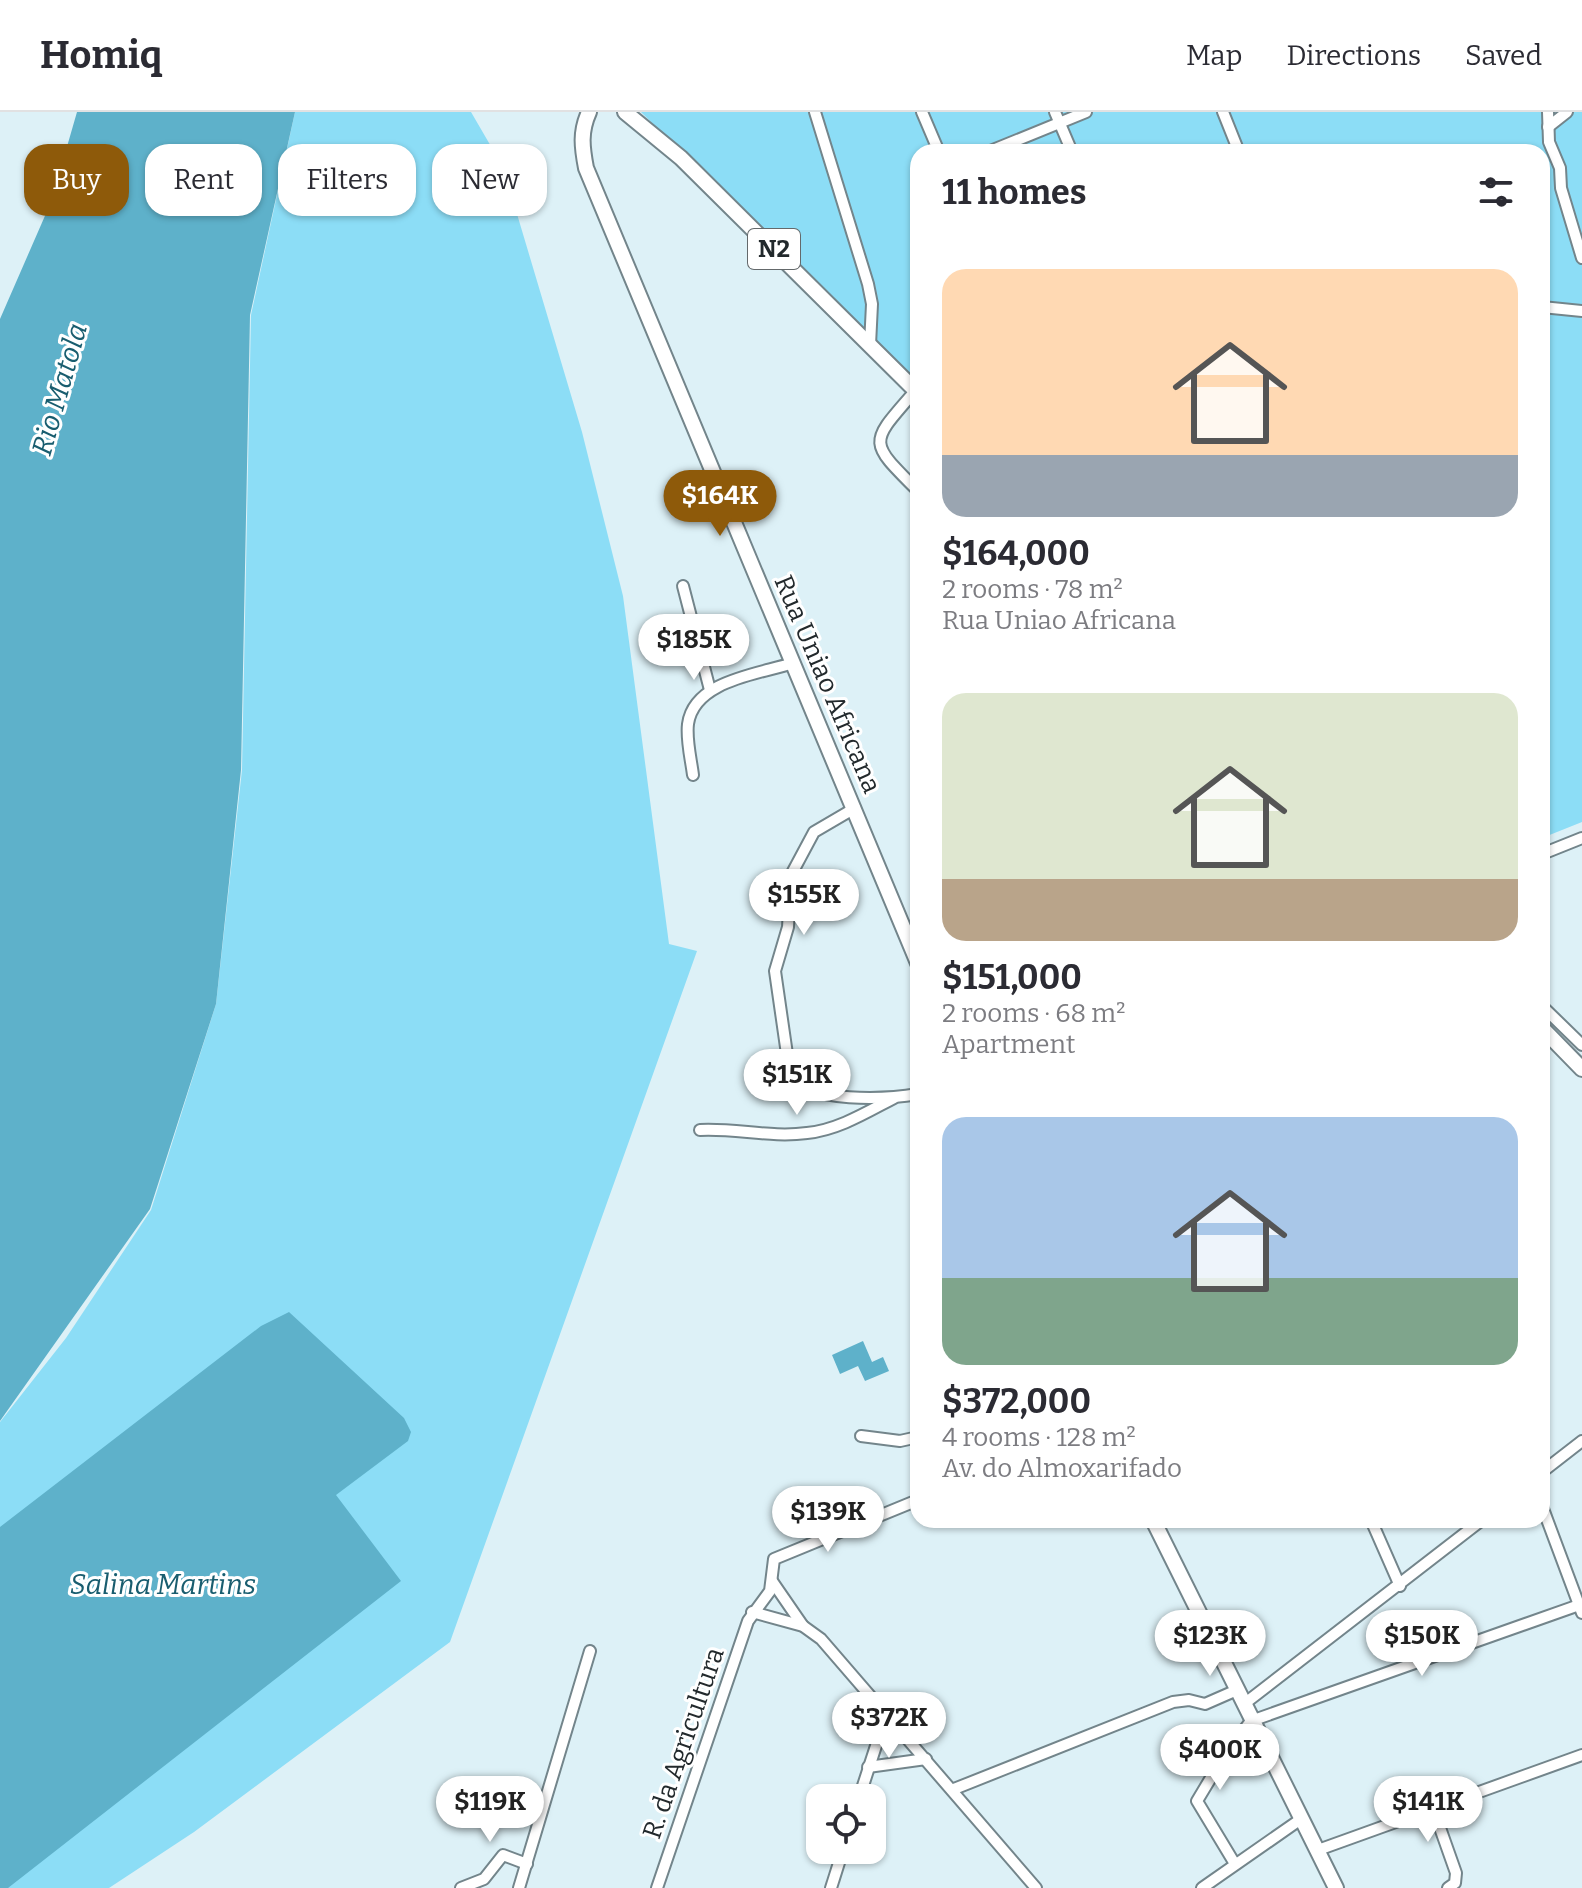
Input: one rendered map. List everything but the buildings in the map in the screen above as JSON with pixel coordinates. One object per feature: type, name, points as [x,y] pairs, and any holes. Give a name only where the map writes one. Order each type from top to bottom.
[{"type":"main road","name":"Rua Uniao Africana","points":[[589,112],[582,127],[581,144],[586,168],[910,943]]},
{"type":"main road","name":"N2","points":[[630,115],[681,158],[910,385]]},
{"type":"main road","points":[[1550,1036],[1582,1069]]},
{"type":"main road","points":[[1157,1528],[1336,1888]]},
{"type":"street","points":[[815,112],[868,284],[872,304],[870,345]]},
{"type":"street","points":[[922,112],[936,144]]},
{"type":"street","points":[[1004,144],[1058,118],[1086,112]]},
{"type":"street","points":[[1223,112],[1236,144]]},
{"type":"street","points":[[1548,112],[1550,144]]},
{"type":"street","points":[[1548,127],[1567,112]]},
{"type":"street","points":[[1058,118],[1069,144]]},
{"type":"street","points":[[1550,147],[1560,168],[1561,188],[1582,258]]},
{"type":"street","points":[[1550,308],[1582,311]]},
{"type":"street","points":[[910,399],[881,430],[879,444],[884,457],[910,483]]},
{"type":"street","points":[[683,586],[710,690]]},
{"type":"street","points":[[693,775],[688,725],[694,710],[710,690],[793,663]]},
{"type":"street","points":[[855,808],[814,832],[795,864],[789,886],[786,940],[776,959],[778,1006],[794,1082],[827,1094],[910,1095]]},
{"type":"street","points":[[1550,851],[1582,838]]},
{"type":"street","points":[[1550,1014],[1582,1045]]},
{"type":"street","points":[[700,1130],[787,1135],[818,1132],[858,1117],[896,1097]]},
{"type":"street","points":[[861,1436],[900,1441],[910,1439]]},
{"type":"street","points":[[1550,1466],[1582,1441]]},
{"type":"street","name":"R. da Agricultura","points":[[657,1888],[752,1612],[770,1591],[774,1559],[910,1503]]},
{"type":"street","points":[[1235,1864],[1197,1801],[1220,1760],[1251,1721],[1581,1607],[1550,1527]]},
{"type":"street","points":[[1375,1528],[1400,1586]]},
{"type":"street","points":[[954,1789],[1173,1702],[1189,1700],[1205,1704],[1241,1697],[1400,1586],[1472,1528]]},
{"type":"street","points":[[772,1581],[803,1626],[821,1639],[887,1712],[1036,1888]]},
{"type":"street","points":[[752,1612],[803,1626]]},
{"type":"street","points":[[519,1888],[590,1651]]},
{"type":"street","points":[[863,1784],[887,1712]]},
{"type":"street","points":[[1318,1850],[1582,1755]]},
{"type":"street","points":[[868,1767],[926,1759]]},
{"type":"street","points":[[1433,1808],[1456,1873],[1455,1883],[1448,1888]]},
{"type":"street","points":[[1202,1888],[1301,1819]]},
{"type":"street","points":[[461,1888],[484,1879],[503,1855],[527,1864]]},
{"type":"street","points":[[831,1888],[839,1864]]},
{"type":"shaded area","points":[[295,112],[471,112],[490,144],[432,144],[432,216],[518,216],[582,432],[623,596],[669,944],[697,951],[450,1642],[194,1832],[109,1888],[0,1888],[0,1422],[66,1338],[151,1210],[216,1004],[242,770],[251,315],[278,190],[278,216],[416,216],[416,144],[288,144]]},
{"type":"shaded area","points":[[641,112],[1582,112],[1582,822],[1550,835],[1550,144],[910,144],[910,381]]},
{"type":"water","name":"Rio Matola","points":[[77,112],[295,112],[288,144],[278,144],[278,189],[250,315],[241,770],[216,1004],[150,1209],[0,1421],[0,319],[45,216],[129,216],[129,144],[68,144]]},
{"type":"water","name":"Salina Martins","points":[[289,1312],[404,1418],[411,1432],[408,1441],[336,1495],[401,1581],[8,1888],[0,1888],[0,1527],[261,1326]]},
{"type":"water","points":[[863,1341],[872,1362],[883,1357],[889,1371],[865,1381],[858,1366],[840,1374],[832,1355]]}]
